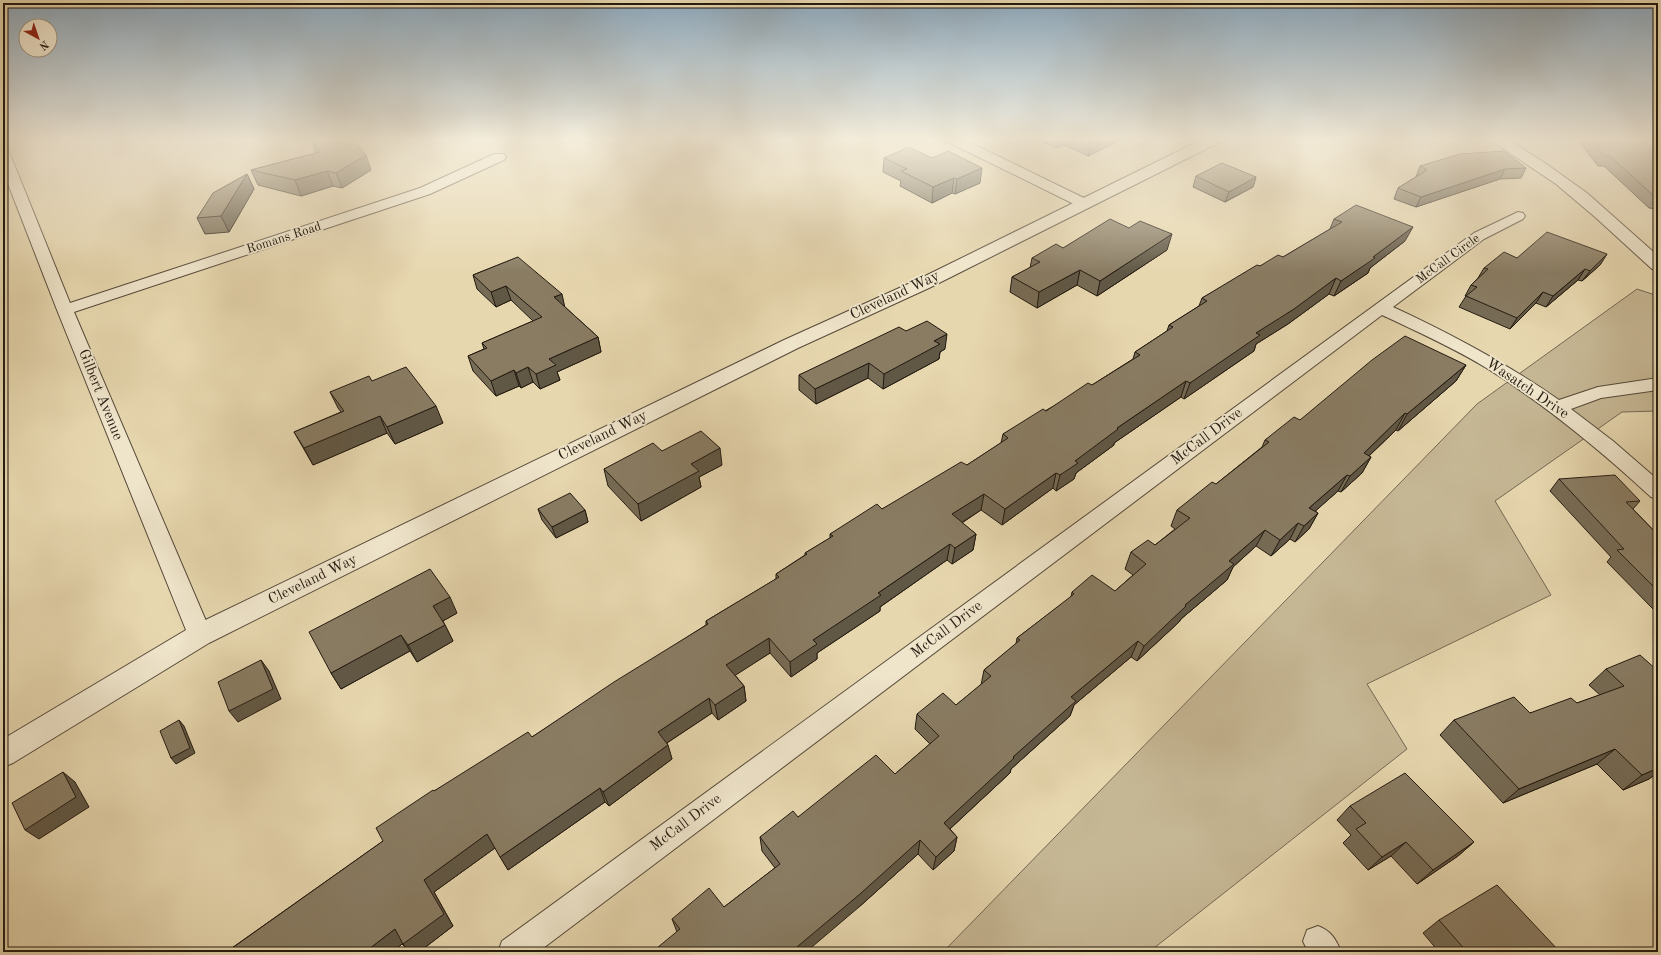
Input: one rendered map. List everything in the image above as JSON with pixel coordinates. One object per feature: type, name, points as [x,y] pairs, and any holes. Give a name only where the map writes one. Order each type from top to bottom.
[{"type":"street","name":"Gilbert Avenue","points":[[15,184],[65,310],[200,635]]},
{"type":"street","name":"Romans Road","points":[[65,310],[425,191],[441,184]]},
{"type":"street","points":[[1044,184],[1086,204]]},
{"type":"street","name":"Cleveland Way","points":[[3,754],[200,635],[791,344],[923,284],[1127,184]]},
{"type":"street","points":[[1564,184],[1602,214],[1658,264]]},
{"type":"street","name":"McCall Circle","points":[[1381,308],[1479,236],[1518,216]]},
{"type":"street","name":"Wasatch Drive","points":[[1381,308],[1434,332],[1476,356],[1556,407],[1630,465],[1658,492]]},
{"type":"street","name":"McCall Drive","points":[[513,952],[1381,308]]},
{"type":"street","points":[[1556,407],[1598,393],[1658,384]]},
{"type":"shaded area","points":[[1637,289],[1658,296],[1658,411],[1622,412],[1495,501],[1551,595],[1367,684],[1407,749],[1149,952],[943,952],[1477,404]]},
{"type":"building","points":[[230,184],[241,184],[221,216],[197,218],[213,193]]},
{"type":"building","points":[[926,184],[941,184],[933,187]]},
{"type":"building","points":[[1212,184],[1244,184],[1229,192]]},
{"type":"building","points":[[1405,184],[1461,184],[1421,197],[1398,188]]},
{"type":"building","points":[[1640,184],[1658,184],[1658,198],[1656,198]]},
{"type":"building","points":[[1356,205],[1413,227],[1373,257],[1375,258],[1341,281],[1336,278],[1294,309],[1256,333],[1260,335],[1190,383],[1186,381],[1117,428],[1118,429],[1075,461],[1078,463],[1060,475],[1056,473],[1005,509],[984,494],[952,514],[976,534],[955,548],[950,544],[878,593],[881,595],[813,640],[817,644],[790,662],[769,638],[726,665],[744,686],[715,705],[709,698],[658,732],[668,745],[603,792],[600,788],[500,857],[487,834],[424,880],[444,914],[403,944],[395,929],[365,952],[219,952],[225,947],[228,951],[383,841],[376,828],[433,790],[434,791],[528,732],[532,737],[614,682],[708,624],[706,621],[779,577],[776,574],[807,554],[805,553],[833,536],[830,534],[877,504],[882,509],[961,462],[967,465],[1008,438],[1003,434],[1043,409],[1046,411],[1088,383],[1092,385],[1140,355],[1135,352],[1173,327],[1169,325],[1207,301],[1202,298],[1257,265],[1260,266],[1278,255],[1283,257],[1342,222],[1334,219]]},
{"type":"building","points":[[1110,219],[1129,228],[1140,221],[1172,234],[1100,281],[1080,270],[1039,292],[1012,277],[1040,262],[1032,258],[1056,244],[1063,248]]},
{"type":"building","points":[[1547,232],[1607,254],[1590,271],[1585,269],[1553,296],[1543,292],[1517,318],[1466,296],[1477,287],[1471,285],[1488,269],[1484,268],[1504,252],[1517,258]]},
{"type":"building","points":[[518,257],[562,294],[554,297],[598,337],[549,359],[556,365],[536,374],[528,367],[516,373],[514,370],[491,381],[468,356],[487,348],[482,343],[542,317],[506,286],[491,292],[473,275]]},
{"type":"building","points":[[927,321],[947,334],[934,341],[940,344],[884,374],[869,363],[815,389],[799,375],[899,327],[906,331]]},
{"type":"building","points":[[1405,336],[1466,365],[1407,414],[1405,413],[1364,453],[1371,457],[1350,476],[1347,475],[1309,508],[1318,513],[1304,526],[1298,523],[1280,540],[1265,530],[1229,561],[1234,564],[1185,605],[1186,606],[1144,646],[1138,641],[1071,697],[1076,701],[1013,757],[1014,758],[944,823],[957,837],[936,857],[920,840],[860,894],[791,952],[652,952],[680,929],[672,919],[709,888],[724,907],[780,864],[760,837],[793,811],[798,817],[876,755],[895,774],[939,736],[917,714],[943,693],[956,705],[991,676],[984,670],[1020,640],[1017,638],[1074,594],[1072,592],[1092,575],[1115,591],[1146,564],[1131,552],[1148,540],[1155,545],[1190,518],[1177,510],[1212,482],[1216,484],[1269,442],[1265,440],[1294,417],[1300,420],[1372,360]]},
{"type":"building","points":[[406,367],[436,406],[387,427],[380,416],[304,448],[294,432],[344,411],[330,392],[369,376],[372,381]]},
{"type":"building","points":[[701,431],[720,448],[691,464],[699,471],[638,504],[604,469],[653,443],[662,451]]},
{"type":"building","points":[[1615,475],[1640,501],[1626,502],[1658,535],[1658,591],[1617,550],[1624,549],[1559,479]]},
{"type":"building","points":[[570,493],[585,510],[552,527],[538,509]]},
{"type":"building","points":[[430,569],[450,597],[433,606],[445,625],[408,645],[401,635],[331,673],[309,632]]},
{"type":"building","points":[[1640,655],[1658,671],[1658,768],[1642,775],[1615,749],[1519,789],[1454,720],[1514,697],[1530,713],[1571,698],[1577,703],[1624,686],[1606,669]]},
{"type":"building","points":[[261,660],[273,689],[229,711],[218,682]]},
{"type":"building","points":[[179,720],[190,748],[171,758],[160,731]]},
{"type":"building","points":[[63,772],[76,797],[25,830],[12,803]]},
{"type":"building","points":[[1405,773],[1474,842],[1433,870],[1406,842],[1382,857],[1356,829],[1366,823],[1350,806]]},
{"type":"building","points":[[1497,885],[1560,952],[1467,952],[1439,920]]}]
